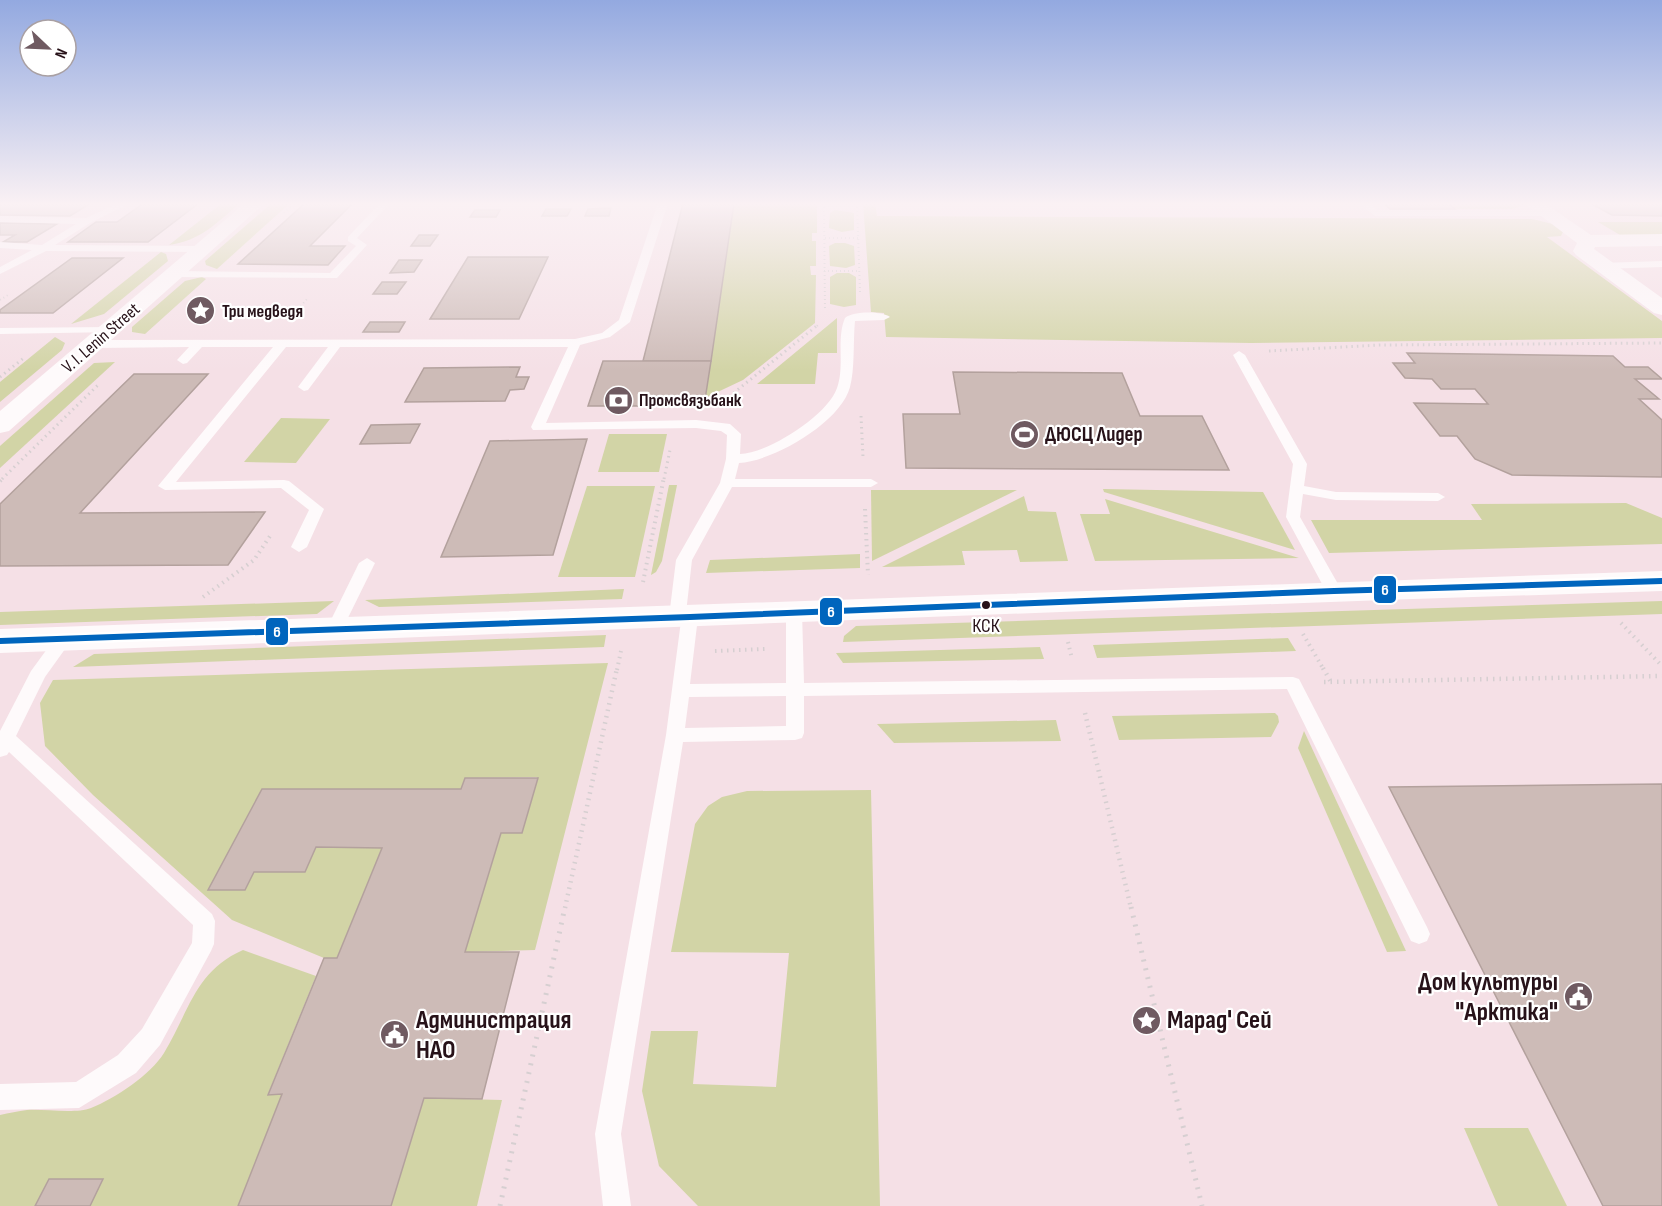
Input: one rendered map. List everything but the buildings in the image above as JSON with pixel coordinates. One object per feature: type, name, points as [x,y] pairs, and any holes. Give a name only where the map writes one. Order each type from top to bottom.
[{"type":"main road","name":"V. I. Lenin Street","points":[[0,425],[190,259]]},
{"type":"main road","points":[[1593,259],[1662,308]]},
{"type":"main road","points":[[0,641],[1334,591],[1662,581]]},
{"type":"lane","points":[[0,271],[22,259]]},
{"type":"lane","points":[[174,274],[333,276],[348,259]]},
{"type":"lane","points":[[0,331],[199,344],[574,343],[606,335],[624,322],[645,259]]},
{"type":"lane","points":[[1601,266],[1662,264]]},
{"type":"lane","points":[[733,459],[752,458],[787,444],[834,406],[844,387],[849,320],[861,316],[884,317]]},
{"type":"lane","points":[[574,343],[538,427],[696,424],[725,427],[734,434],[733,459],[727,483],[684,561],[684,617],[675,735],[608,1134],[617,1206]]},
{"type":"lane","points":[[183,360],[199,344]]},
{"type":"lane","points":[[275,344],[165,486],[284,484],[317,509],[299,548]]},
{"type":"lane","points":[[304,387],[336,344]]},
{"type":"lane","points":[[1239,355],[1300,464],[1293,517],[1334,591]]},
{"type":"lane","points":[[727,483],[867,483]]},
{"type":"lane","points":[[1296,489],[1336,496],[1438,497]]},
{"type":"lane","points":[[335,628],[367,563]]},
{"type":"lane","points":[[675,735],[795,733],[794,612]]},
{"type":"lane","points":[[0,1097],[79,1095],[127,1064],[151,1037],[203,944],[204,921],[3,744],[37,675],[64,638]]},
{"type":"lane","points":[[680,691],[1293,684],[1419,934]]},
{"type":"path","points":[[696,424],[825,319],[824,259]]},
{"type":"path","points":[[859,259],[861,316]]},
{"type":"path","points":[[824,271],[860,271]]},
{"type":"path","points":[[275,344],[328,276]]},
{"type":"path","points":[[1239,355],[1272,350],[1380,345],[1662,343]]},
{"type":"path","points":[[861,415],[867,483],[868,574]]},
{"type":"path","points":[[643,582],[675,424]]},
{"type":"path","points":[[203,597],[254,560],[298,494]]},
{"type":"path","points":[[1621,623],[1662,666]]},
{"type":"path","points":[[1303,634],[1331,682]]},
{"type":"path","points":[[1068,642],[1202,1206]]},
{"type":"path","points":[[500,1206],[622,644]]},
{"type":"path","points":[[1293,684],[1662,676]]},
{"type":"green space","points":[[152,259],[168,259],[104,314],[71,324]]},
{"type":"green space","points":[[228,259],[217,269],[206,265],[205,261]]},
{"type":"green space","points":[[726,259],[816,259],[816,266],[810,266],[811,275],[816,275],[815,323],[743,380],[705,398]]},
{"type":"green space","points":[[830,259],[855,259],[855,265],[846,268],[830,266]]},
{"type":"green space","points":[[867,259],[1578,259],[1662,321],[1662,338],[1251,343],[886,337],[884,313],[871,312]]},
{"type":"green space","points":[[837,273],[849,273],[856,277],[856,305],[844,307],[830,304],[830,277]]},
{"type":"green space","points":[[202,277],[206,279],[145,334],[132,332],[132,327],[185,281]]},
{"type":"green space","points":[[837,318],[837,353],[818,353],[815,384],[757,384]]},
{"type":"green space","points":[[55,337],[65,343],[62,350],[0,402],[0,382]]},
{"type":"green space","points":[[115,362],[0,468],[0,446],[94,363]]},
{"type":"green space","points":[[281,418],[330,419],[296,463],[244,462]]},
{"type":"green space","points":[[609,434],[667,434],[659,472],[598,472]]},
{"type":"green space","points":[[669,485],[677,485],[662,561],[656,572],[651,575]]},
{"type":"green space","points":[[587,486],[655,486],[635,577],[558,577]]},
{"type":"green space","points":[[1103,489],[1263,492],[1295,550],[1104,492]]},
{"type":"green space","points":[[871,490],[1017,490],[872,561]]},
{"type":"green space","points":[[1024,496],[1028,511],[1056,512],[1068,561],[1020,562],[1017,550],[962,551],[965,565],[882,567]]},
{"type":"green space","points":[[1105,499],[1299,558],[1095,561],[1080,514],[1110,514]]},
{"type":"green space","points":[[1626,503],[1662,518],[1662,544],[1329,553],[1311,520],[1482,520],[1471,504]]},
{"type":"green space","points":[[860,554],[860,568],[706,573],[710,560]]},
{"type":"green space","points":[[624,589],[622,599],[379,607],[365,600]]},
{"type":"green space","points":[[334,601],[317,614],[0,625],[0,612]]},
{"type":"green space","points":[[1662,601],[1662,614],[843,642],[844,636],[856,626]]},
{"type":"green space","points":[[606,635],[604,647],[73,667],[94,654]]},
{"type":"green space","points":[[1288,638],[1296,651],[1097,658],[1093,645]]},
{"type":"green space","points":[[1040,647],[1044,659],[843,663],[836,653]]},
{"type":"green space","points":[[608,663],[535,950],[465,952],[501,833],[522,833],[537,777],[465,778],[461,789],[262,789],[209,889],[254,872],[305,872],[316,847],[382,848],[337,958],[324,958],[232,920],[93,795],[45,746],[40,703],[53,680]]},
{"type":"green space","points":[[1275,713],[1279,722],[1271,737],[1119,740],[1112,716]]},
{"type":"green space","points":[[1056,720],[1061,741],[894,743],[877,724]]},
{"type":"green space","points":[[1304,731],[1406,951],[1387,952],[1298,748]]},
{"type":"green space","points":[[871,790],[880,1206],[698,1206],[659,1166],[642,1091],[651,1031],[698,1031],[693,1084],[776,1087],[789,953],[671,952],[695,824],[708,806],[722,797],[747,791]]},
{"type":"green space","points":[[243,950],[316,976],[268,1094],[282,1094],[238,1206],[90,1206],[102,1179],[49,1179],[35,1206],[0,1206],[0,1115],[27,1110],[85,1110],[121,1092],[158,1061],[173,1038],[195,994],[214,969]]},
{"type":"green space","points":[[424,1098],[502,1100],[477,1206],[391,1206]]},
{"type":"green space","points":[[1464,1128],[1528,1128],[1567,1206],[1498,1206]]},
{"type":"transit line","name":"6","points":[[0,641],[690,617],[1334,591],[1662,581]]},
{"type":"place","name":"Три медведя","points":[[201,311]]},
{"type":"place","name":"Промсвязьбанк","points":[[618,400]]},
{"type":"place","name":"ДЮСЦ Лидер","points":[[1024,434]]},
{"type":"place","name":"КСК","points":[[986,605]]},
{"type":"place","name":"Дом культуры \"Арктика\"","points":[[1579,997]]},
{"type":"place","name":"Марад' Сей","points":[[1146,1020]]},
{"type":"place","name":"Администрация НАО","points":[[395,1035]]}]
